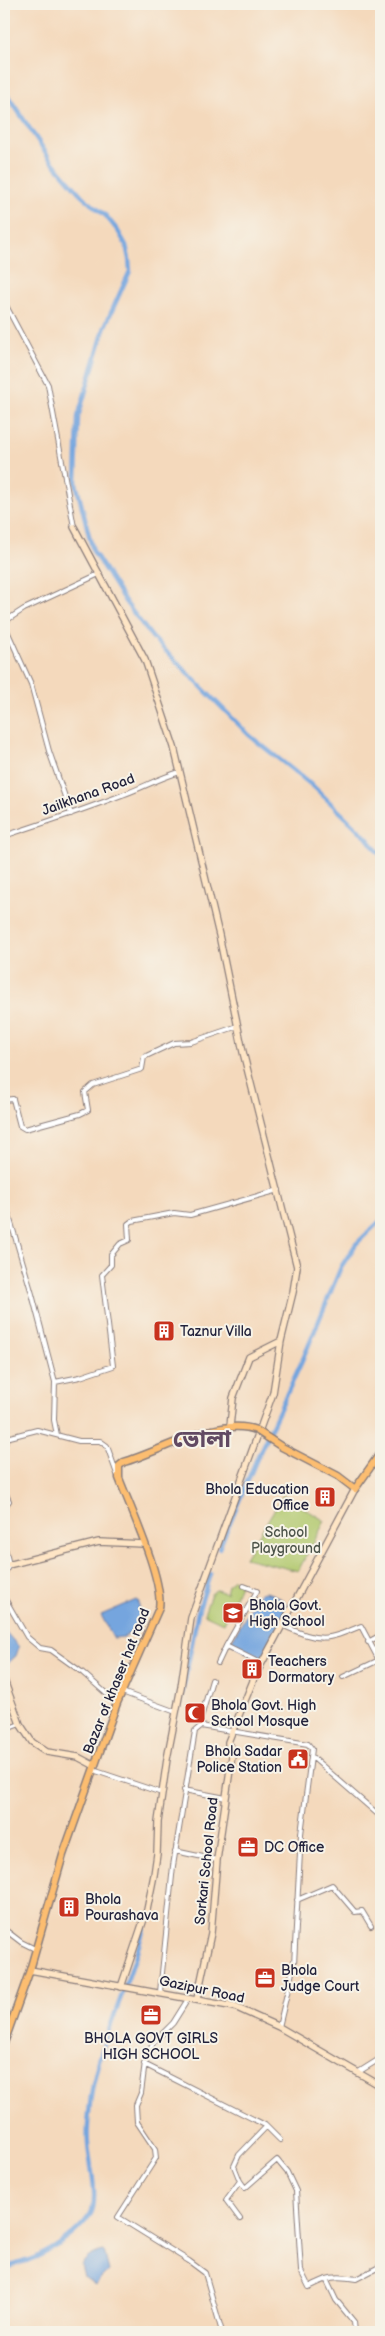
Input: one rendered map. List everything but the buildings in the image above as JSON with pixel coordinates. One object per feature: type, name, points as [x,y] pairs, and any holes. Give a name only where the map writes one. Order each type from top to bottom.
[{"type":"main road","points":[[118,1478],[118,1469],[124,1462],[212,1429],[230,1426],[256,1430],[282,1447],[338,1476],[355,1489],[381,1452]]},
{"type":"main road","name":"Bazar of khaser hat road","points":[[4,2043],[30,1970],[63,1855],[117,1703],[152,1628],[160,1602],[144,1544],[118,1478]]},
{"type":"street","points":[[4,302],[48,385],[74,526],[145,660],[180,772],[219,935],[238,1026],[297,1267],[294,1292],[281,1342],[272,1393],[191,1618],[162,1793],[158,1822],[157,1854],[147,1910],[121,1987]]},
{"type":"street","points":[[71,814],[49,751],[31,684],[4,623],[24,610],[99,574]]},
{"type":"street","name":"Jailkhana Road","points":[[4,836],[71,814],[139,789],[157,779],[180,772]]},
{"type":"street","points":[[4,1100],[13,1099],[20,1126],[25,1129],[80,1114],[88,1110],[85,1092],[92,1085],[142,1069],[144,1056],[174,1043],[191,1042],[238,1026]]},
{"type":"street","points":[[55,1382],[80,1377],[113,1366],[102,1275],[111,1265],[111,1255],[120,1244],[129,1240],[128,1224],[132,1221],[174,1213],[190,1215],[279,1190]]},
{"type":"street","points":[[4,1199],[55,1382],[54,1420],[56,1435]]},
{"type":"street","points":[[230,1426],[233,1398],[249,1357],[281,1342]]},
{"type":"street","points":[[6,1438],[37,1430],[79,1441],[94,1440],[104,1442],[110,1452],[118,1478]]},
{"type":"street","points":[[4,1433],[6,1438],[4,1452]]},
{"type":"street","name":"Sorkari School Road","points":[[197,1999],[211,1933],[217,1860],[233,1749],[228,1744],[263,1664],[355,1489]]},
{"type":"street","points":[[4,1490],[9,1501],[4,1507]]},
{"type":"street","points":[[6,1566],[99,1542],[111,1541],[144,1544]]},
{"type":"street","points":[[4,1544],[6,1566],[4,1574]]},
{"type":"street","points":[[218,1663],[257,1591],[244,1586]]},
{"type":"street","points":[[4,1597],[28,1637],[40,1648],[50,1650],[83,1673],[117,1703]]},
{"type":"street","points":[[284,1626],[310,1637],[324,1639],[361,1626],[380,1662],[343,1677]]},
{"type":"street","points":[[368,1642],[381,1635]]},
{"type":"street","points":[[226,1646],[263,1664]]},
{"type":"street","points":[[4,1680],[20,1724],[27,1737],[40,1748],[47,1752],[78,1757],[94,1768],[162,1793]]},
{"type":"street","points":[[200,1721],[212,1680]]},
{"type":"street","points":[[122,1692],[176,1712]]},
{"type":"street","points":[[4,1730],[20,1724]]},
{"type":"street","points":[[160,1992],[175,1851],[195,1731],[198,1727],[207,1726],[308,1744],[312,1749],[301,1834],[294,1964],[279,2027]]},
{"type":"street","points":[[311,1756],[381,1817]]},
{"type":"street","points":[[184,1790],[226,1798]]},
{"type":"street","points":[[175,1851],[217,1860]]},
{"type":"street","points":[[297,1900],[332,1885],[355,1912],[362,1911],[371,1926]]},
{"type":"street","points":[[4,1929],[21,1942],[35,1949]]},
{"type":"street","name":"Gazipur Road","points":[[30,1970],[121,1987],[139,1988],[235,2007],[279,2027],[381,2086]]},
{"type":"street","points":[[188,1999],[173,2023],[153,2043],[144,2064],[141,2093],[136,2105],[137,2122],[155,2149],[156,2158],[118,2217],[205,2273],[222,2332]]},
{"type":"street","points":[[357,2073],[381,2058]]},
{"type":"street","points":[[144,2064],[266,2127],[280,2140]]},
{"type":"street","points":[[266,2127],[239,2155],[234,2166],[240,2182],[245,2188],[277,2160],[287,2172],[296,2191],[301,2271],[309,2287],[326,2279],[343,2275],[356,2279],[381,2266]]},
{"type":"street","points":[[240,2182],[226,2200],[240,2219]]},
{"type":"street","points":[[326,2279],[336,2300],[354,2322],[355,2332]]},
{"type":"green space","name":"School Playground","points":[[283,1495],[325,1521],[298,1571],[245,1558]]},
{"type":"green space","points":[[233,1579],[241,1583],[223,1623],[204,1614],[211,1594],[216,1590],[226,1593],[228,1585]]},
{"type":"water","points":[[266,1592],[284,1601],[289,1613],[265,1657],[261,1657],[247,1653],[231,1642],[256,1598],[260,1593]]},
{"type":"water","points":[[136,1600],[139,1602],[139,1612],[142,1619],[140,1624],[124,1637],[113,1638],[101,1615]]},
{"type":"water","points":[[4,1630],[19,1647],[16,1656],[4,1666]]},
{"type":"water","points":[[104,2251],[109,2271],[95,2285],[84,2277],[81,2266],[91,2256]]},
{"type":"waterway","points":[[4,90],[50,159],[83,197],[106,216],[118,231],[126,245],[129,259],[130,271],[105,326],[78,417],[76,483],[93,551],[126,603],[152,637],[249,735],[314,787],[367,838],[381,856]]},
{"type":"waterway","points":[[219,1548],[258,1456],[303,1359],[341,1267],[356,1244],[381,1220]]},
{"type":"waterway","points":[[182,1695],[198,1612],[210,1574]]},
{"type":"waterway","points":[[4,2269],[37,2257],[54,2248],[78,2229],[93,2209],[94,2191],[88,2136],[92,2089],[105,2042],[130,1974],[144,1927]]},
{"type":"place","name":"Taznur Villa","points":[[164,1331]]},
{"type":"place","name":"Bhola Education Office","points":[[325,1497]]},
{"type":"place","name":"Bhola Govt. High School","points":[[233,1613]]},
{"type":"place","name":"Teachers Dormatory","points":[[252,1669]]},
{"type":"place","name":"Bhola Govt. High School Mosque","points":[[195,1713]]},
{"type":"place","name":"Bhola Sadar Police Station","points":[[298,1759]]},
{"type":"place","name":"DC Office","points":[[248,1847]]},
{"type":"place","name":"Bhola Pourashava","points":[[69,1907]]},
{"type":"place","name":"Bhola Judge Court","points":[[265,1978]]},
{"type":"place","name":"BHOLA GOVT GIRLS HIGH SCHOOL","points":[[151,2015]]},
{"type":"district","name":"ভোলা","points":[[202,1439]]}]
